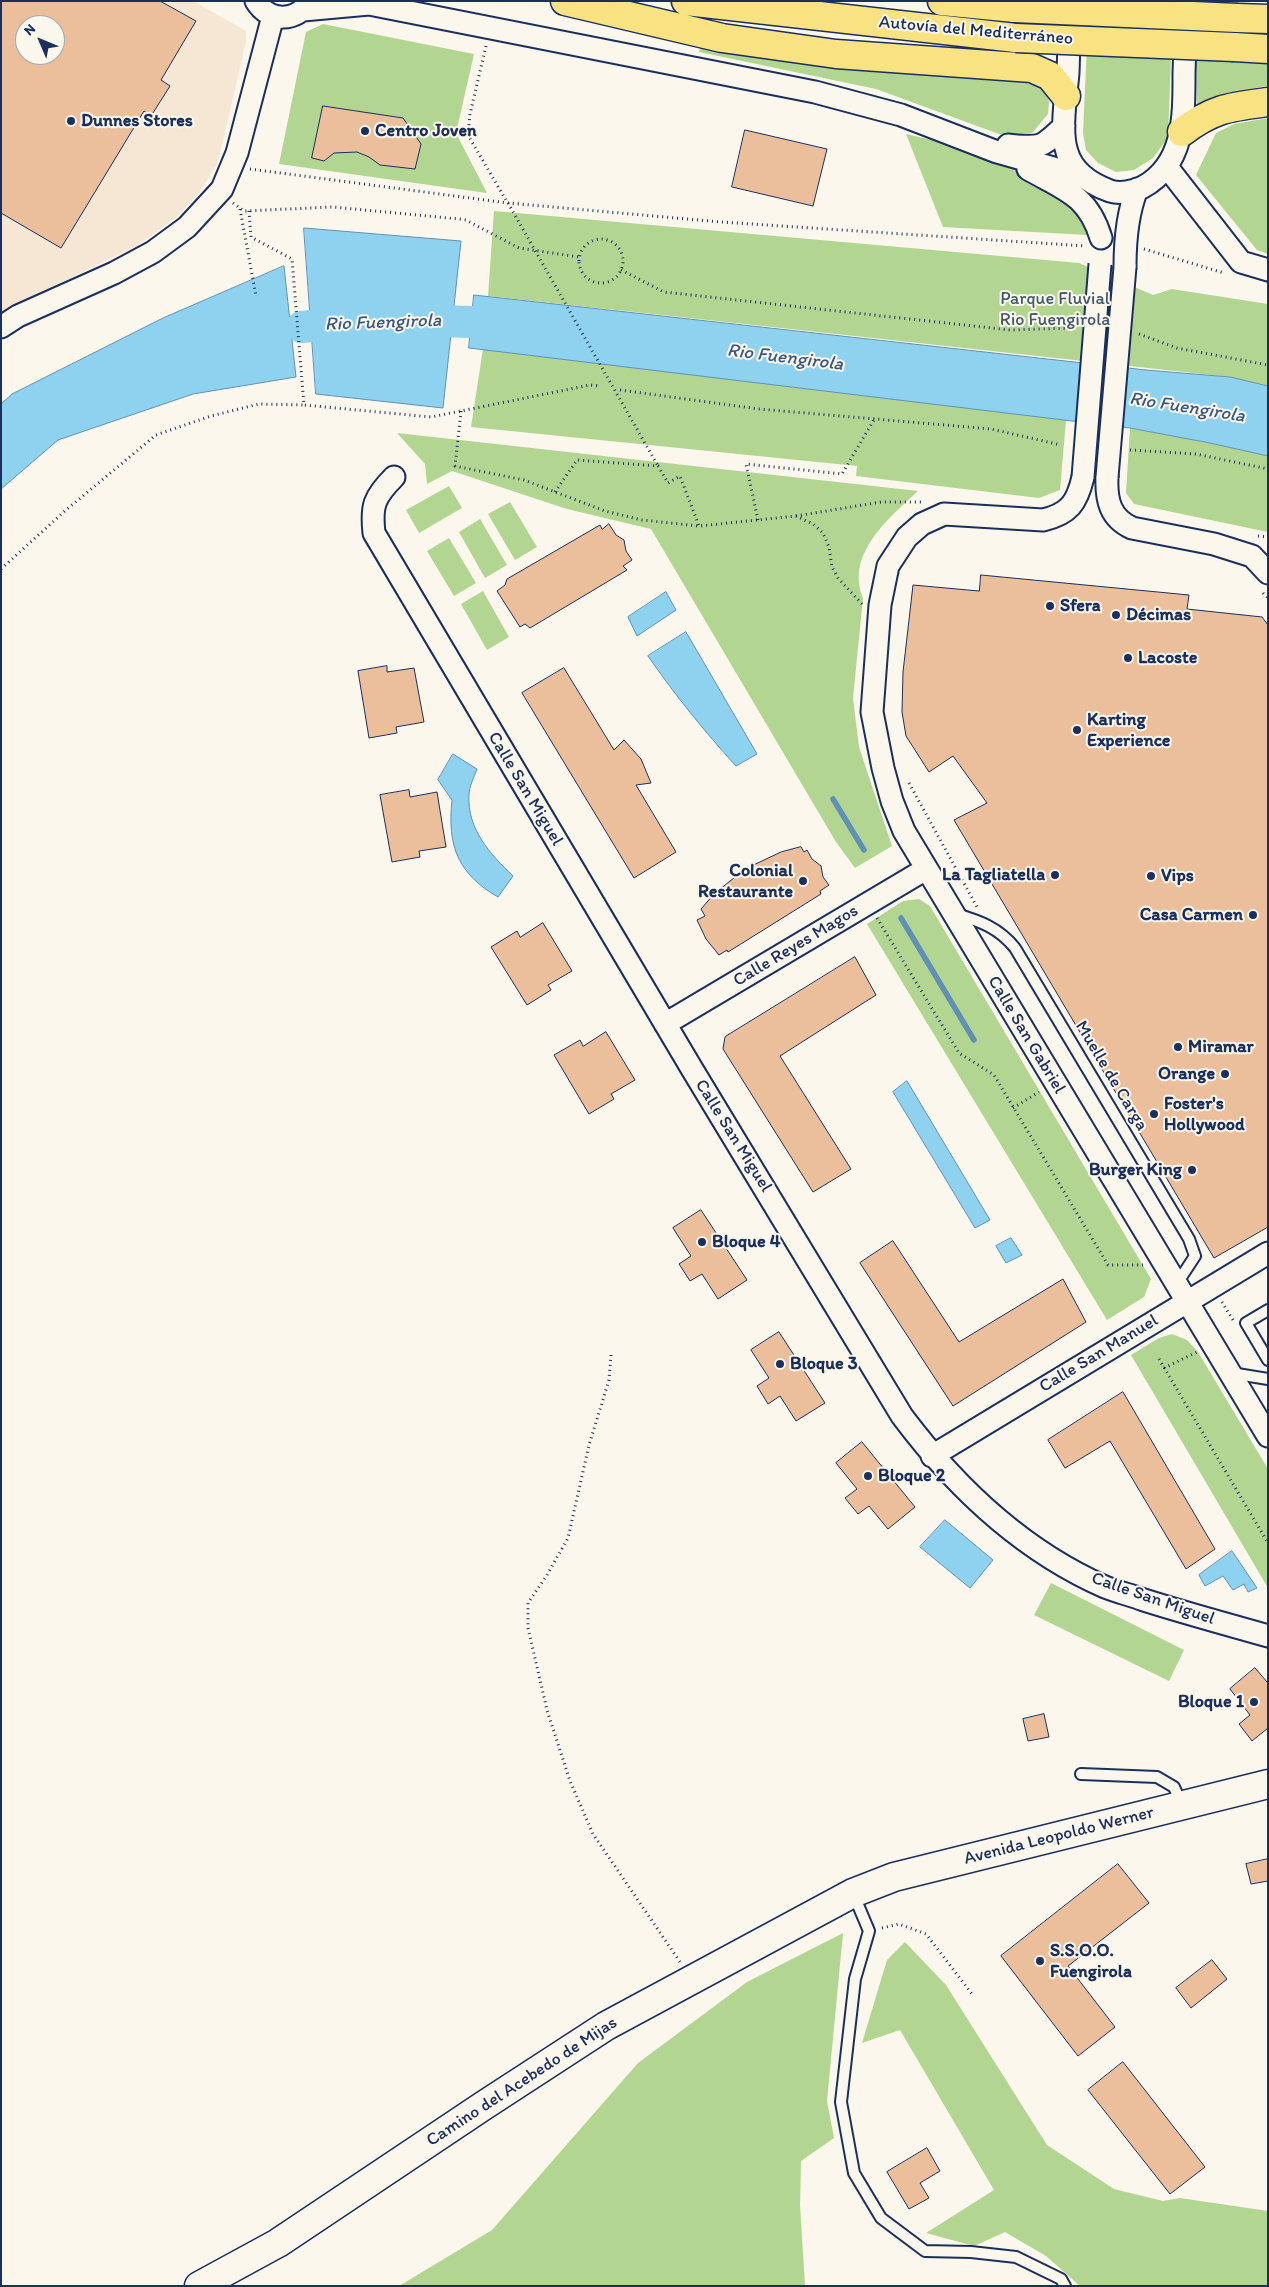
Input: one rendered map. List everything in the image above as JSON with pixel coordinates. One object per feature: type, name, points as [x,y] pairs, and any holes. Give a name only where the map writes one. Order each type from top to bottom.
[{"type":"highway","points":[[565,1],[731,40],[836,54],[1032,68],[1050,76],[1066,96]]},
{"type":"highway","name":"Autovía del Mediterráneo","points":[[686,1],[1016,38],[1268,49]]},
{"type":"highway","name":"Autovía del Mediterráneo","points":[[942,1],[1015,8],[1268,20]]},
{"type":"highway","points":[[1182,132],[1202,116],[1225,108],[1268,102]]},
{"type":"street","points":[[256,1],[262,10],[281,18],[288,17],[307,6],[366,2],[815,92],[901,115],[997,152],[1089,181],[1114,192],[1137,189],[1154,180],[1167,167],[1182,132],[1185,1]]},
{"type":"street","points":[[944,514],[1043,520],[1060,516],[1070,507],[1079,494],[1084,477],[1101,249],[1102,202],[1089,181],[1072,165],[1066,151],[1064,126],[1070,1]]},
{"type":"street","points":[[1,327],[18,316],[114,273],[154,252],[187,228],[222,189],[237,153],[273,16]]},
{"type":"street","points":[[971,141],[1036,148],[1049,141],[1064,126]]},
{"type":"street","points":[[997,152],[1080,199],[1096,219],[1101,249]]},
{"type":"street","points":[[1167,167],[1241,262],[1268,270]]},
{"type":"street","points":[[1137,189],[1132,204],[1125,258],[1107,477],[1108,503],[1114,516],[1122,524],[1132,528],[1214,544],[1252,556],[1268,573]]},
{"type":"street","name":"Calle San Miguel","points":[[394,477],[381,490],[372,512],[374,533],[665,1024],[902,1416],[932,1456],[976,1502],[1003,1525],[1032,1546],[1105,1587],[1179,1611],[1268,1636]]},
{"type":"street","name":"Calle San Gabriel","points":[[944,514],[922,524],[906,537],[896,550],[888,566],[880,605],[872,712],[875,737],[892,801],[904,831],[926,869],[1268,1436]]},
{"type":"street","name":"Calle Reyes Magos","points":[[665,1024],[926,869]]},
{"type":"street","name":"Calle San Manuel","points":[[932,1456],[1181,1293],[1268,1253]]},
{"type":"street","name":"Avenida Leopoldo Werner","points":[[853,1892],[903,1874],[1268,1784]]},
{"type":"street","name":"Camino del Acebedo de Mijas","points":[[199,2286],[278,2243],[559,2056],[614,2022],[853,1892]]},
{"type":"lane","name":"Muelle de Carga","points":[[953,913],[994,928],[1007,938],[1020,956],[1189,1239],[1195,1256],[1181,1293]]},
{"type":"lane","points":[[1268,1310],[1246,1323],[1268,1360]]},
{"type":"lane","points":[[1230,1373],[1268,1379]]},
{"type":"lane","points":[[1080,1774],[1157,1777],[1174,1787],[1182,1806]]},
{"type":"lane","points":[[853,1892],[869,1931],[855,1978],[841,2102],[854,2173],[881,2218],[925,2251],[971,2252],[1016,2257],[1061,2279],[1065,2286]]},
{"type":"path","points":[[491,28],[470,114],[468,135],[668,483],[680,476],[699,526]]},
{"type":"path","points":[[232,166],[508,203],[721,222],[1101,249]]},
{"type":"path","points":[[222,189],[233,204],[249,211],[334,207],[459,219],[466,220],[519,248],[579,257]]},
{"type":"path","points":[[240,208],[256,296]]},
{"type":"path","points":[[249,211],[251,237],[292,259],[304,405]]},
{"type":"path","points":[[598,239],[605,239],[618,246],[623,259],[621,270],[614,279],[607,282],[592,282],[581,272],[579,257],[586,245],[598,239]]},
{"type":"path","points":[[1125,258],[1149,250],[1231,275]]},
{"type":"path","points":[[621,270],[664,292],[1010,330],[1070,328]]},
{"type":"path","points":[[1136,333],[1178,348],[1268,365]]},
{"type":"path","points":[[1,569],[66,510],[156,435],[212,416],[259,404],[304,405],[431,417],[590,385],[600,386]]},
{"type":"path","points":[[620,390],[759,409],[991,429],[1061,445]]},
{"type":"path","points":[[461,411],[454,466],[524,480],[604,511],[642,520],[699,526],[796,516],[881,502],[940,504],[944,514]]},
{"type":"path","points":[[758,520],[746,464],[842,474],[875,418]]},
{"type":"path","points":[[1130,450],[1196,454],[1268,469]]},
{"type":"path","points":[[554,492],[577,460],[658,466]]},
{"type":"path","points":[[796,516],[813,524],[823,533],[829,547],[832,567],[838,578],[860,604],[880,605]]},
{"type":"path","points":[[877,918],[959,1053],[994,1075],[1108,1265],[1142,1266]]},
{"type":"path","points":[[1013,1108],[1039,1091]]},
{"type":"path","points":[[1164,1368],[1198,1352]]},
{"type":"path","points":[[611,1355],[609,1380],[589,1445],[568,1538],[547,1575],[528,1603],[528,1628],[547,1710],[570,1780],[593,1834],[692,1979]]},
{"type":"path","points":[[1159,1359],[1268,1543]]},
{"type":"path","points":[[869,1931],[899,1924],[926,1934],[972,1994]]},
{"type":"shaded area","points":[[1,1],[193,1],[246,31],[246,42],[218,162],[200,192],[176,218],[136,246],[1,312]]},
{"type":"green space","points":[[1089,1],[1173,1],[1168,138],[1153,158],[1134,170],[1116,172],[1098,163],[1086,150],[1083,133]]},
{"type":"green space","points":[[323,24],[474,54],[456,133],[487,193],[279,164],[306,32]]},
{"type":"green space","points":[[701,45],[893,73],[1003,73],[1036,82],[1046,92],[1049,102],[1048,114],[1033,132],[1023,139],[1010,138],[876,89],[699,52]]},
{"type":"green space","points":[[1196,57],[1268,62],[1268,86],[1235,91],[1197,106]]},
{"type":"green space","points":[[1268,118],[1268,254],[1257,250],[1196,175],[1216,133],[1234,124]]},
{"type":"green space","points":[[906,134],[972,149],[1029,176],[1064,196],[1085,218],[1087,235],[943,227]]},
{"type":"green space","name":"Parque Fluvial Rio Fuengirola","points":[[494,211],[1079,263],[1153,295],[1172,289],[1268,304],[1268,386],[1230,377],[488,296]]},
{"type":"green space","points":[[483,349],[1066,420],[1060,490],[1039,498],[856,476],[857,466],[471,427]]},
{"type":"green space","points":[[1130,428],[1268,456],[1268,532],[1134,504],[1126,493]]},
{"type":"green space","points":[[397,433],[918,491],[883,525],[873,538],[865,552],[860,567],[859,582],[863,598],[853,698],[859,747],[892,846],[855,868],[836,842],[651,529],[567,509],[452,471],[427,484],[425,464]]},
{"type":"green space","points":[[449,486],[462,508],[419,533],[406,510]]},
{"type":"green space","points":[[510,502],[537,547],[515,560],[488,514]]},
{"type":"green space","points":[[480,519],[507,565],[485,578],[459,532]]},
{"type":"green space","points":[[449,538],[476,583],[454,596],[427,551]]},
{"type":"green space","points":[[483,591],[509,637],[487,650],[461,604]]},
{"type":"green space","points":[[919,899],[930,906],[1151,1279],[1144,1297],[1107,1320],[867,924],[903,901]]},
{"type":"green space","points":[[1172,1334],[1187,1340],[1198,1352],[1268,1469],[1268,1588],[1131,1355],[1159,1338]]},
{"type":"green space","points":[[1051,1583],[1184,1650],[1169,1681],[1034,1615]]},
{"type":"green space","points":[[843,1933],[827,2101],[834,2138],[801,2161],[800,2205],[805,2286],[399,2286],[492,2230],[638,2063],[747,1982]]},
{"type":"green space","points":[[905,1942],[946,1985],[1047,2145],[1114,2189],[1163,2201],[1180,2198],[1268,2211],[1268,2286],[1080,2286],[1046,2256],[1005,2232],[974,2246],[926,2233],[994,2190],[900,2030],[862,2043],[887,1960]]},
{"type":"water","points":[[304,228],[461,241],[443,408],[316,394]]},
{"type":"water","points":[[284,266],[296,377],[193,394],[58,440],[1,489],[1,404],[12,394],[163,318]]},
{"type":"water","points":[[474,295],[1146,370],[1230,377],[1268,386],[1268,456],[1130,428],[469,348]]},
{"type":"water","points":[[666,592],[676,610],[637,636],[628,617]]},
{"type":"water","points":[[686,632],[757,754],[736,766],[690,712],[648,656]]},
{"type":"water","points":[[453,754],[477,769],[469,792],[469,807],[472,819],[488,850],[513,876],[498,897],[473,879],[458,857],[454,845],[451,831],[452,800],[438,780]]},
{"type":"water","points":[[907,1081],[990,1220],[975,1228],[893,1092]]},
{"type":"water","points":[[1011,1238],[1022,1255],[1006,1263],[996,1246]]},
{"type":"water","points":[[945,1520],[993,1560],[970,1588],[920,1547]]},
{"type":"water","points":[[1232,1551],[1257,1588],[1248,1592],[1244,1584],[1233,1590],[1223,1576],[1205,1586],[1199,1575]]},
{"type":"building","name":"Dunnes Stores","points":[[1,1],[160,1],[196,21],[161,80],[170,86],[151,116],[144,111],[61,248],[1,213]]},
{"type":"building","name":"Centro Joven","points":[[323,106],[403,118],[421,144],[415,169],[380,165],[369,157],[357,152],[334,153],[324,161],[312,158]]},
{"type":"building","points":[[745,130],[827,149],[813,206],[732,187]]},
{"type":"building","points":[[609,524],[616,535],[624,540],[626,551],[632,560],[623,566],[627,570],[530,628],[525,624],[520,627],[497,591],[505,585],[507,579],[600,525],[602,529]]},
{"type":"building","name":"Miramar","points":[[981,575],[1189,595],[1187,609],[1262,617],[1268,625],[1268,1227],[1214,1258],[954,820],[987,803],[953,756],[929,772],[906,736],[902,712],[903,672],[913,585],[979,591]]},
{"type":"building","points":[[387,666],[387,672],[414,668],[424,722],[396,727],[397,733],[369,738],[358,671]]},
{"type":"building","points":[[564,668],[614,750],[624,740],[641,759],[651,783],[636,785],[676,852],[634,878],[522,693]]},
{"type":"building","points":[[409,790],[410,797],[437,792],[446,847],[419,851],[420,857],[392,862],[380,795]]},
{"type":"building","points":[[801,847],[804,852],[807,850],[812,859],[821,866],[823,877],[829,885],[820,891],[821,894],[728,952],[727,950],[719,955],[706,939],[697,920],[705,916],[701,909],[714,894],[745,869],[781,852]]},
{"type":"building","points":[[543,923],[572,971],[548,985],[551,990],[527,1005],[491,947],[517,931],[520,937]]},
{"type":"building","points":[[855,957],[876,995],[780,1056],[851,1169],[813,1192],[723,1049],[725,1037]]},
{"type":"building","points":[[606,1032],[635,1080],[611,1094],[614,1099],[589,1114],[554,1055],[580,1040],[583,1046]]},
{"type":"building","name":"Bloque 4","points":[[701,1210],[747,1280],[718,1299],[702,1274],[690,1281],[679,1264],[691,1256],[673,1228]]},
{"type":"building","points":[[893,1241],[959,1342],[1063,1279],[1086,1322],[953,1406],[860,1263]]},
{"type":"building","name":"Bloque 3","points":[[779,1332],[825,1403],[796,1421],[780,1396],[768,1404],[757,1386],[769,1378],[751,1350]]},
{"type":"building","points":[[1123,1392],[1215,1549],[1186,1569],[1110,1441],[1065,1468],[1048,1440]]},
{"type":"building","name":"Bloque 2","points":[[862,1442],[915,1507],[888,1529],[869,1506],[858,1514],[845,1498],[857,1489],[836,1463]]},
{"type":"building","name":"Bloque 1","points":[[1255,1668],[1268,1683],[1268,1728],[1252,1741],[1239,1724],[1250,1715],[1230,1689]]},
{"type":"building","points":[[1044,1714],[1049,1737],[1028,1741],[1023,1719]]},
{"type":"building","points":[[1268,1859],[1268,1881],[1251,1884],[1246,1864]]},
{"type":"building","name":"S.S.O.O. Fuengirola","points":[[1118,1864],[1149,1903],[1068,1966],[1115,2027],[1078,2056],[1001,1956]]},
{"type":"building","points":[[1212,1960],[1227,1979],[1191,2008],[1176,1988]]},
{"type":"building","points":[[1123,2062],[1205,2167],[1170,2194],[1088,2090]]},
{"type":"building","points":[[927,2148],[940,2171],[920,2183],[929,2198],[909,2209],[887,2172]]},
{"type":"waterway","name":"Rio Fuengirola","points":[[409,320],[471,322],[514,327]]},
{"type":"waterway","name":"Rio Fuengirola","points":[[302,327],[355,321]]},
{"type":"waterway","points":[[833,799],[864,850]]},
{"type":"waterway","points":[[901,918],[974,1040]]},
{"type":"place","name":"Dunnes Stores","points":[[71,121]]},
{"type":"place","name":"Centro Joven","points":[[365,131]]},
{"type":"place","name":"Sfera","points":[[1050,606]]},
{"type":"place","name":"Décimas","points":[[1116,615]]},
{"type":"place","name":"Lacoste","points":[[1128,658]]},
{"type":"place","name":"Karting Experience","points":[[1077,730]]},
{"type":"place","name":"La Tagliatella","points":[[1055,875]]},
{"type":"place","name":"Vips","points":[[1151,876]]},
{"type":"place","name":"Colonial Restaurante","points":[[803,881]]},
{"type":"place","name":"Casa Carmen","points":[[1253,915]]},
{"type":"place","name":"Miramar","points":[[1178,1047]]},
{"type":"place","name":"Orange","points":[[1225,1074]]},
{"type":"place","name":"Foster's Hollywood","points":[[1154,1114]]},
{"type":"place","name":"Burger King","points":[[1192,1170]]},
{"type":"place","name":"Bloque 4","points":[[702,1242]]},
{"type":"place","name":"Bloque 3","points":[[780,1364]]},
{"type":"place","name":"Bloque 2","points":[[868,1476]]},
{"type":"place","name":"Bloque 1","points":[[1254,1702]]},
{"type":"place","name":"S.S.O.O. Fuengirola","points":[[1040,1961]]}]
